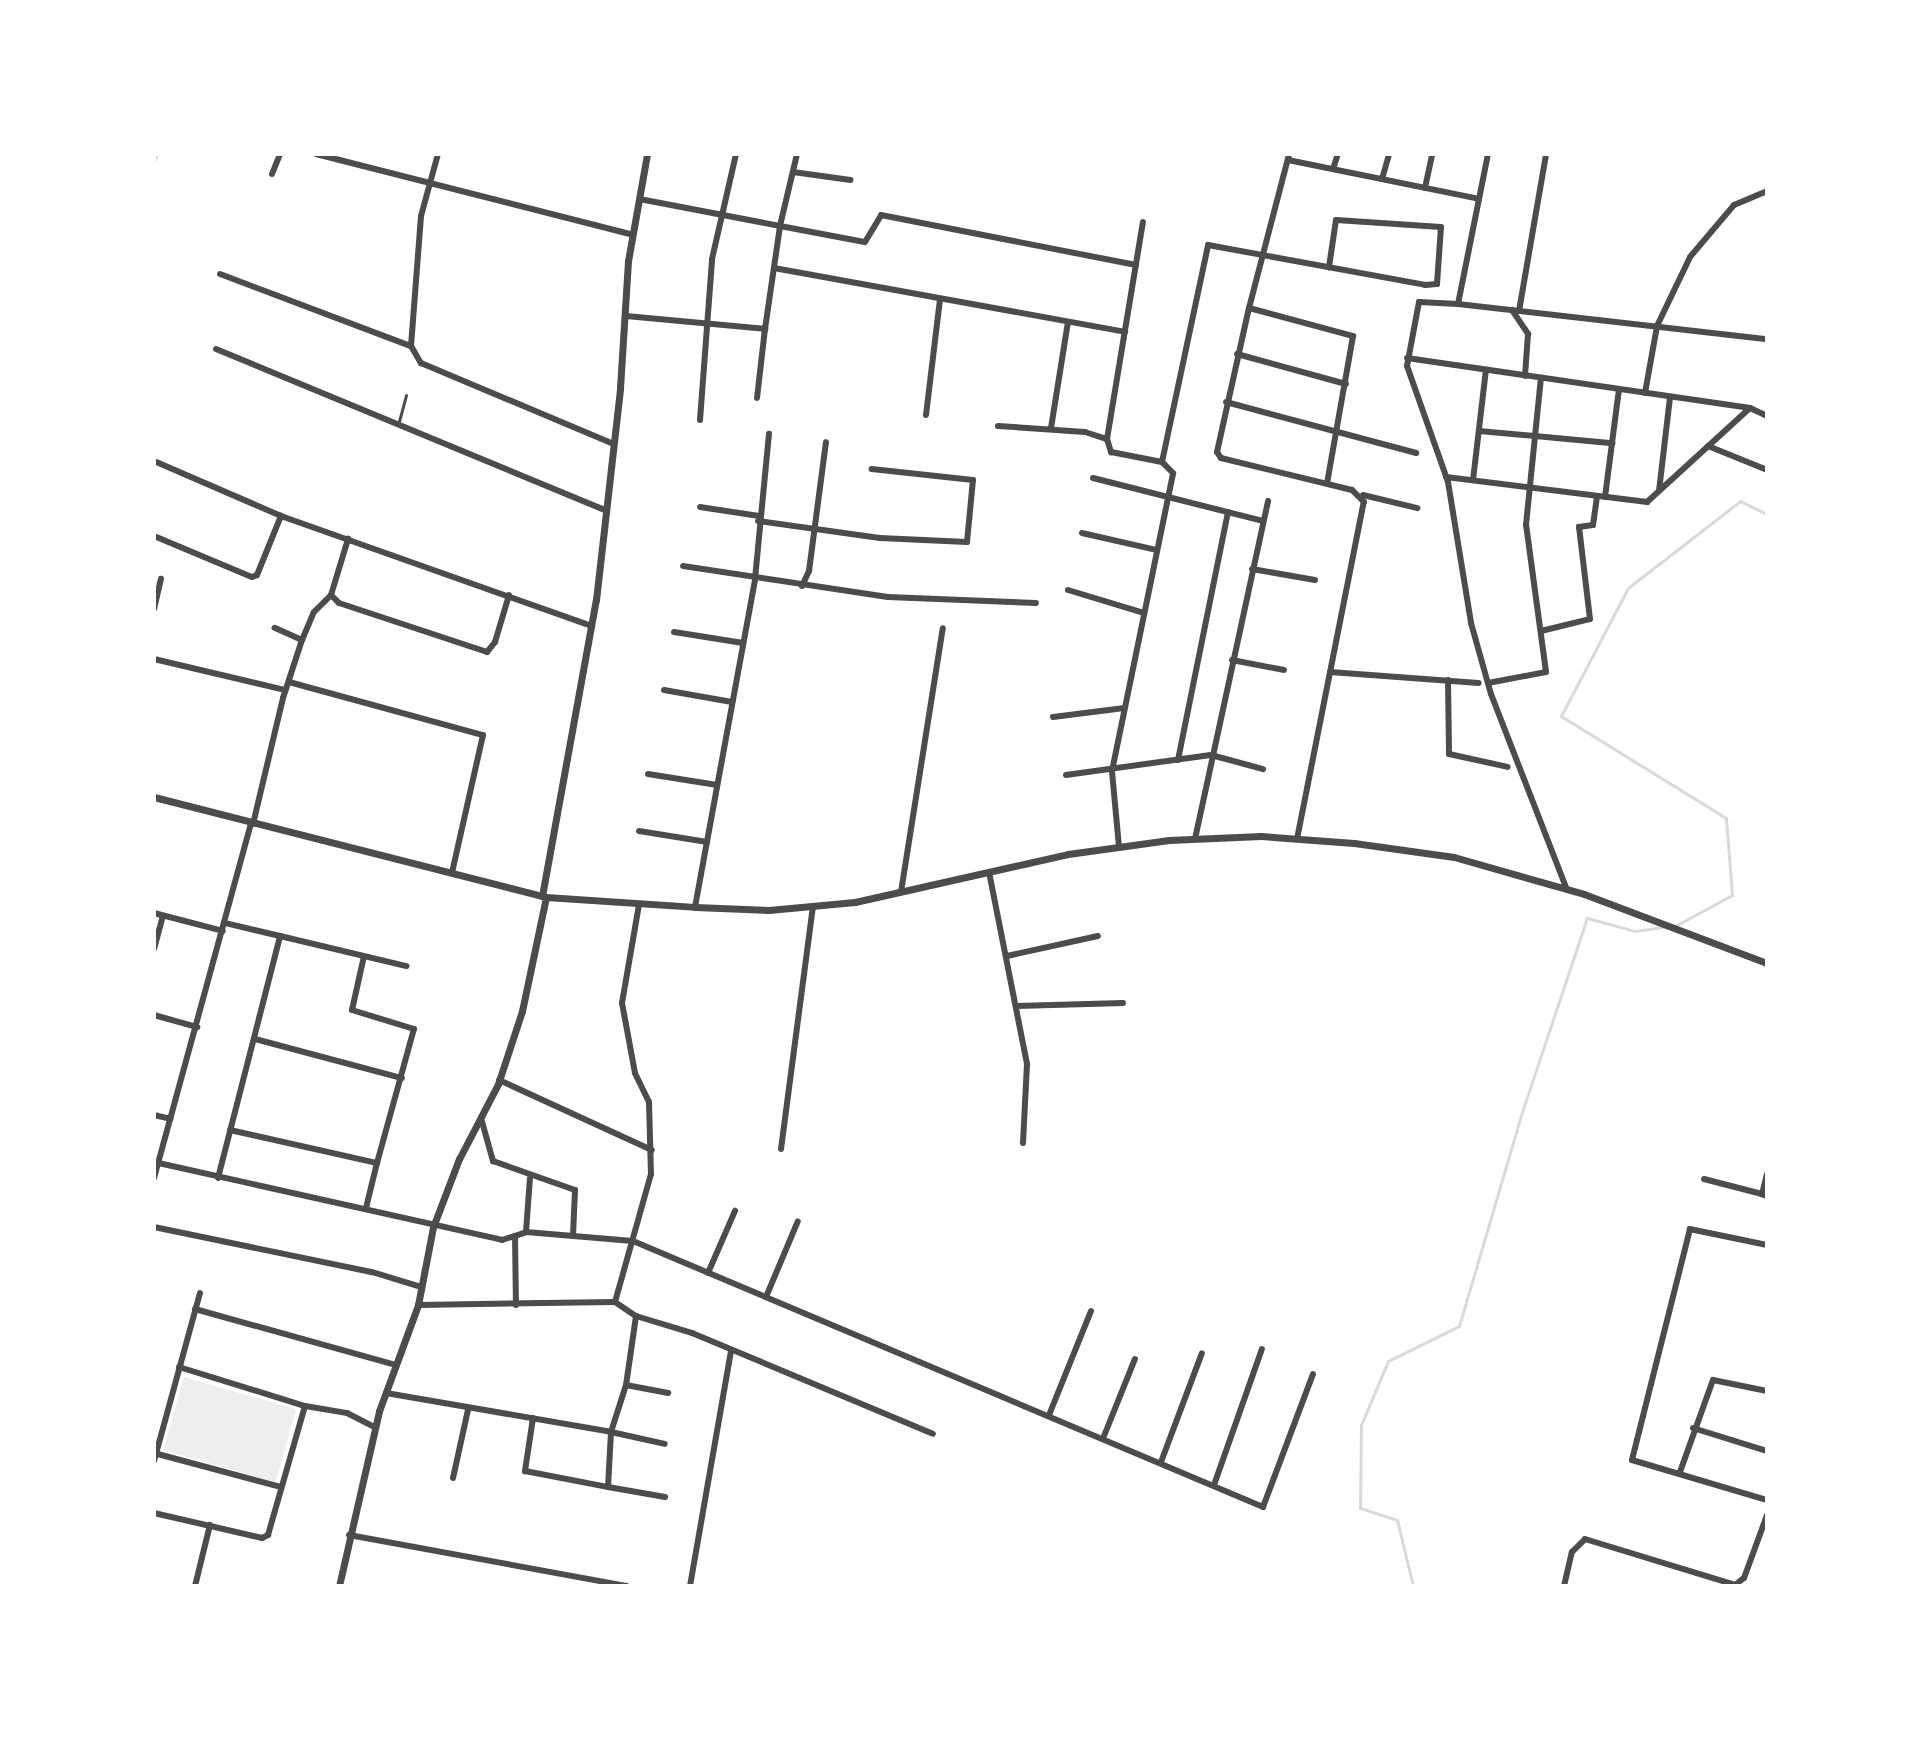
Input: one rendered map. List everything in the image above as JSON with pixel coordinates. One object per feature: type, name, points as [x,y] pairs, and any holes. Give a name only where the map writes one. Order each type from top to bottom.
[{"type":"street","points":[[272,174],[280,154]]},
{"type":"street","points":[[316,154],[633,235]]},
{"type":"street","points":[[438,154],[421,216],[411,346],[421,363],[614,444]]},
{"type":"street","points":[[339,1586],[375,1427],[418,1305],[433,1227],[459,1159],[499,1080],[522,1011],[592,626],[607,511],[633,235],[647,154]]},
{"type":"street","points":[[700,420],[710,325],[712,259],[736,154]]},
{"type":"street","points":[[757,398],[780,226],[797,154]]},
{"type":"street","points":[[1333,169],[1338,154]]},
{"type":"street","points":[[1382,179],[1389,154]]},
{"type":"street","points":[[1425,188],[1432,154]]},
{"type":"street","points":[[1458,304],[1488,154]]},
{"type":"street","points":[[1525,376],[1528,334],[1516,310],[1546,154]]},
{"type":"street","points":[[1417,508],[1221,458],[1217,448],[1226,402],[1288,157],[1479,199]]},
{"type":"street","points":[[793,172],[850,180]]},
{"type":"street","points":[[1645,393],[1657,326],[1690,257],[1714,223],[1734,205],[1767,191]]},
{"type":"street","points":[[640,199],[865,242],[881,215],[1136,265]]},
{"type":"street","points":[[1162,462],[1208,245],[1425,285],[1437,284],[1441,227],[1336,220],[1329,267]]},
{"type":"street","points":[[1119,847],[1113,768],[1173,473],[1162,462],[1111,452],[1107,439],[1143,222]]},
{"type":"street","points":[[774,268],[1125,332]]},
{"type":"street","points":[[220,274],[411,346]]},
{"type":"street","points":[[1425,285],[1407,358],[1415,400],[1446,477],[1471,623],[1488,683],[1567,890]]},
{"type":"street","points":[[926,415],[940,300]]},
{"type":"street","points":[[1419,302],[1767,339]]},
{"type":"street","points":[[1249,308],[1346,331],[1355,341],[1327,483]]},
{"type":"street","points":[[626,316],[765,329]]},
{"type":"street","points":[[1051,428],[1068,322]]},
{"type":"street","points":[[216,349],[607,511]]},
{"type":"street","points":[[1237,354],[1346,384]]},
{"type":"street","points":[[1407,358],[1750,408],[1767,416]]},
{"type":"street","points":[[1473,480],[1486,370]]},
{"type":"street","points":[[1488,683],[1546,672],[1526,525],[1541,378]]},
{"type":"street","points":[[1605,497],[1619,389]]},
{"type":"street","points":[[1659,491],[1670,397]]},
{"type":"street","points":[[1226,402],[1416,453]]},
{"type":"street","points":[[1446,477],[1647,502],[1750,408]]},
{"type":"street","points":[[998,426],[1051,428],[1107,439]]},
{"type":"street","points":[[1479,431],[1612,443]]},
{"type":"street","points":[[695,907],[755,579],[758,518],[769,434]]},
{"type":"street","points":[[802,586],[815,529],[826,442]]},
{"type":"street","points":[[1708,446],[1767,470]]},
{"type":"street","points":[[154,461],[281,516],[592,626]]},
{"type":"street","points":[[700,507],[815,529],[967,542],[973,480],[872,469]]},
{"type":"street","points":[[1093,478],[1263,521]]},
{"type":"street","points":[[1297,839],[1363,495]]},
{"type":"street","points":[[1541,631],[1590,619],[1579,527],[1593,525],[1597,496]]},
{"type":"street","points":[[1195,839],[1268,501]]},
{"type":"street","points":[[1178,760],[1228,512]]},
{"type":"street","points":[[154,536],[252,577],[257,575],[281,516]]},
{"type":"street","points":[[1082,533],[1157,550]]},
{"type":"street","points":[[154,1178],[252,824],[285,690],[314,612],[331,595],[348,539]]},
{"type":"street","points":[[683,566],[888,597],[1036,603]]},
{"type":"street","points":[[1252,569],[1315,580]]},
{"type":"street","points":[[154,609],[161,579]]},
{"type":"street","points":[[1068,590],[1144,613]]},
{"type":"street","points":[[331,595],[339,603],[487,652],[495,642],[509,595]]},
{"type":"street","points":[[275,628],[302,640]]},
{"type":"street","points":[[901,892],[943,628]]},
{"type":"street","points":[[674,632],[743,643]]},
{"type":"street","points":[[154,659],[285,690]]},
{"type":"street","points":[[1232,660],[1284,670]]},
{"type":"street","points":[[1330,672],[1479,683]]},
{"type":"street","points":[[1448,680],[1449,754],[1508,767]]},
{"type":"street","points":[[289,682],[483,735],[452,873]]},
{"type":"street","points":[[664,690],[732,702]]},
{"type":"street","points":[[1053,717],[1124,708]]},
{"type":"street","points":[[1066,775],[1211,755],[1263,769]]},
{"type":"street","points":[[648,774],[717,785]]},
{"type":"street","points":[[154,797],[544,896],[639,905],[813,906],[901,892],[1119,847],[1195,839],[1297,839],[1454,857],[1584,894],[1767,963]]},
{"type":"street","points":[[639,831],[707,842]]},
{"type":"street","points":[[989,872],[1027,1064],[1023,1143]]},
{"type":"street","points":[[615,1302],[633,1241],[652,1150],[649,1102],[635,1073],[622,1003],[639,905]]},
{"type":"street","points":[[781,1149],[813,906]]},
{"type":"street","points":[[154,913],[280,936],[406,966]]},
{"type":"street","points":[[154,949],[163,916]]},
{"type":"street","points":[[218,1178],[280,936]]},
{"type":"street","points":[[1007,956],[1098,936]]},
{"type":"street","points":[[364,956],[352,1010],[414,1029],[366,1208]]},
{"type":"street","points":[[1017,1006],[1123,1003]]},
{"type":"street","points":[[154,1015],[197,1027]]},
{"type":"street","points":[[255,1039],[402,1078]]},
{"type":"street","points":[[499,1080],[652,1150]]},
{"type":"street","points":[[154,1115],[171,1119]]},
{"type":"street","points":[[481,1118],[493,1161],[530,1178],[575,1190],[573,1235]]},
{"type":"street","points":[[230,1130],[377,1163]]},
{"type":"street","points":[[156,1162],[366,1208],[433,1227],[502,1240],[526,1232],[633,1241],[1104,1436],[1263,1507],[1313,1374]]},
{"type":"street","points":[[1704,1179],[1764,1195],[1767,1174]]},
{"type":"street","points":[[526,1232],[530,1178]]},
{"type":"street","points":[[708,1273],[735,1211]]},
{"type":"street","points":[[766,1297],[798,1221]]},
{"type":"street","points":[[154,1227],[372,1272],[421,1287]]},
{"type":"street","points":[[1767,1245],[1690,1229],[1632,1460],[1767,1500]]},
{"type":"street","points":[[515,1236],[516,1305]]},
{"type":"street","points":[[200,1293],[155,1456],[281,1487]]},
{"type":"street","points":[[418,1305],[615,1302],[636,1316],[692,1333],[731,1352],[933,1434]]},
{"type":"street","points":[[195,1309],[396,1365]]},
{"type":"street","points":[[1049,1415],[1091,1311]]},
{"type":"street","points":[[608,1487],[611,1432],[626,1385],[636,1316]]},
{"type":"street","points":[[1214,1485],[1262,1349]]},
{"type":"street","points":[[690,1586],[731,1352]]},
{"type":"street","points":[[1161,1462],[1202,1353]]},
{"type":"street","points":[[1104,1436],[1135,1359]]},
{"type":"street","points":[[179,1367],[305,1406],[347,1413],[375,1427]]},
{"type":"street","points":[[1680,1472],[1693,1428],[1713,1380],[1767,1391]]},
{"type":"street","points":[[626,1385],[668,1393]]},
{"type":"street","points":[[386,1393],[665,1444]]},
{"type":"street","points":[[154,1513],[268,1535],[305,1406]]},
{"type":"street","points":[[453,1478],[468,1410]]},
{"type":"street","points":[[533,1418],[525,1471],[665,1497]]},
{"type":"street","points":[[1693,1428],[1767,1451]]},
{"type":"street","points":[[1564,1586],[1572,1552],[1585,1539],[1734,1585],[1744,1578],[1767,1515]]},
{"type":"street","points":[[195,1586],[210,1525]]},
{"type":"street","points":[[349,1535],[627,1586]]},
{"type":"lane","points":[[398,425],[406,395]]},
{"type":"shaded area","points":[[184,1377],[296,1409],[276,1482],[163,1450]]},
{"type":"waterway","points":[[154,162],[157,154]]},
{"type":"waterway","points":[[1675,926],[1732,895],[1726,818],[1561,716],[1628,588],[1740,501],[1767,514]]},
{"type":"waterway","points":[[1413,1586],[1397,1520],[1360,1508],[1361,1425],[1388,1361],[1459,1326],[1522,1112],[1587,918],[1635,931],[1663,927]]}]
